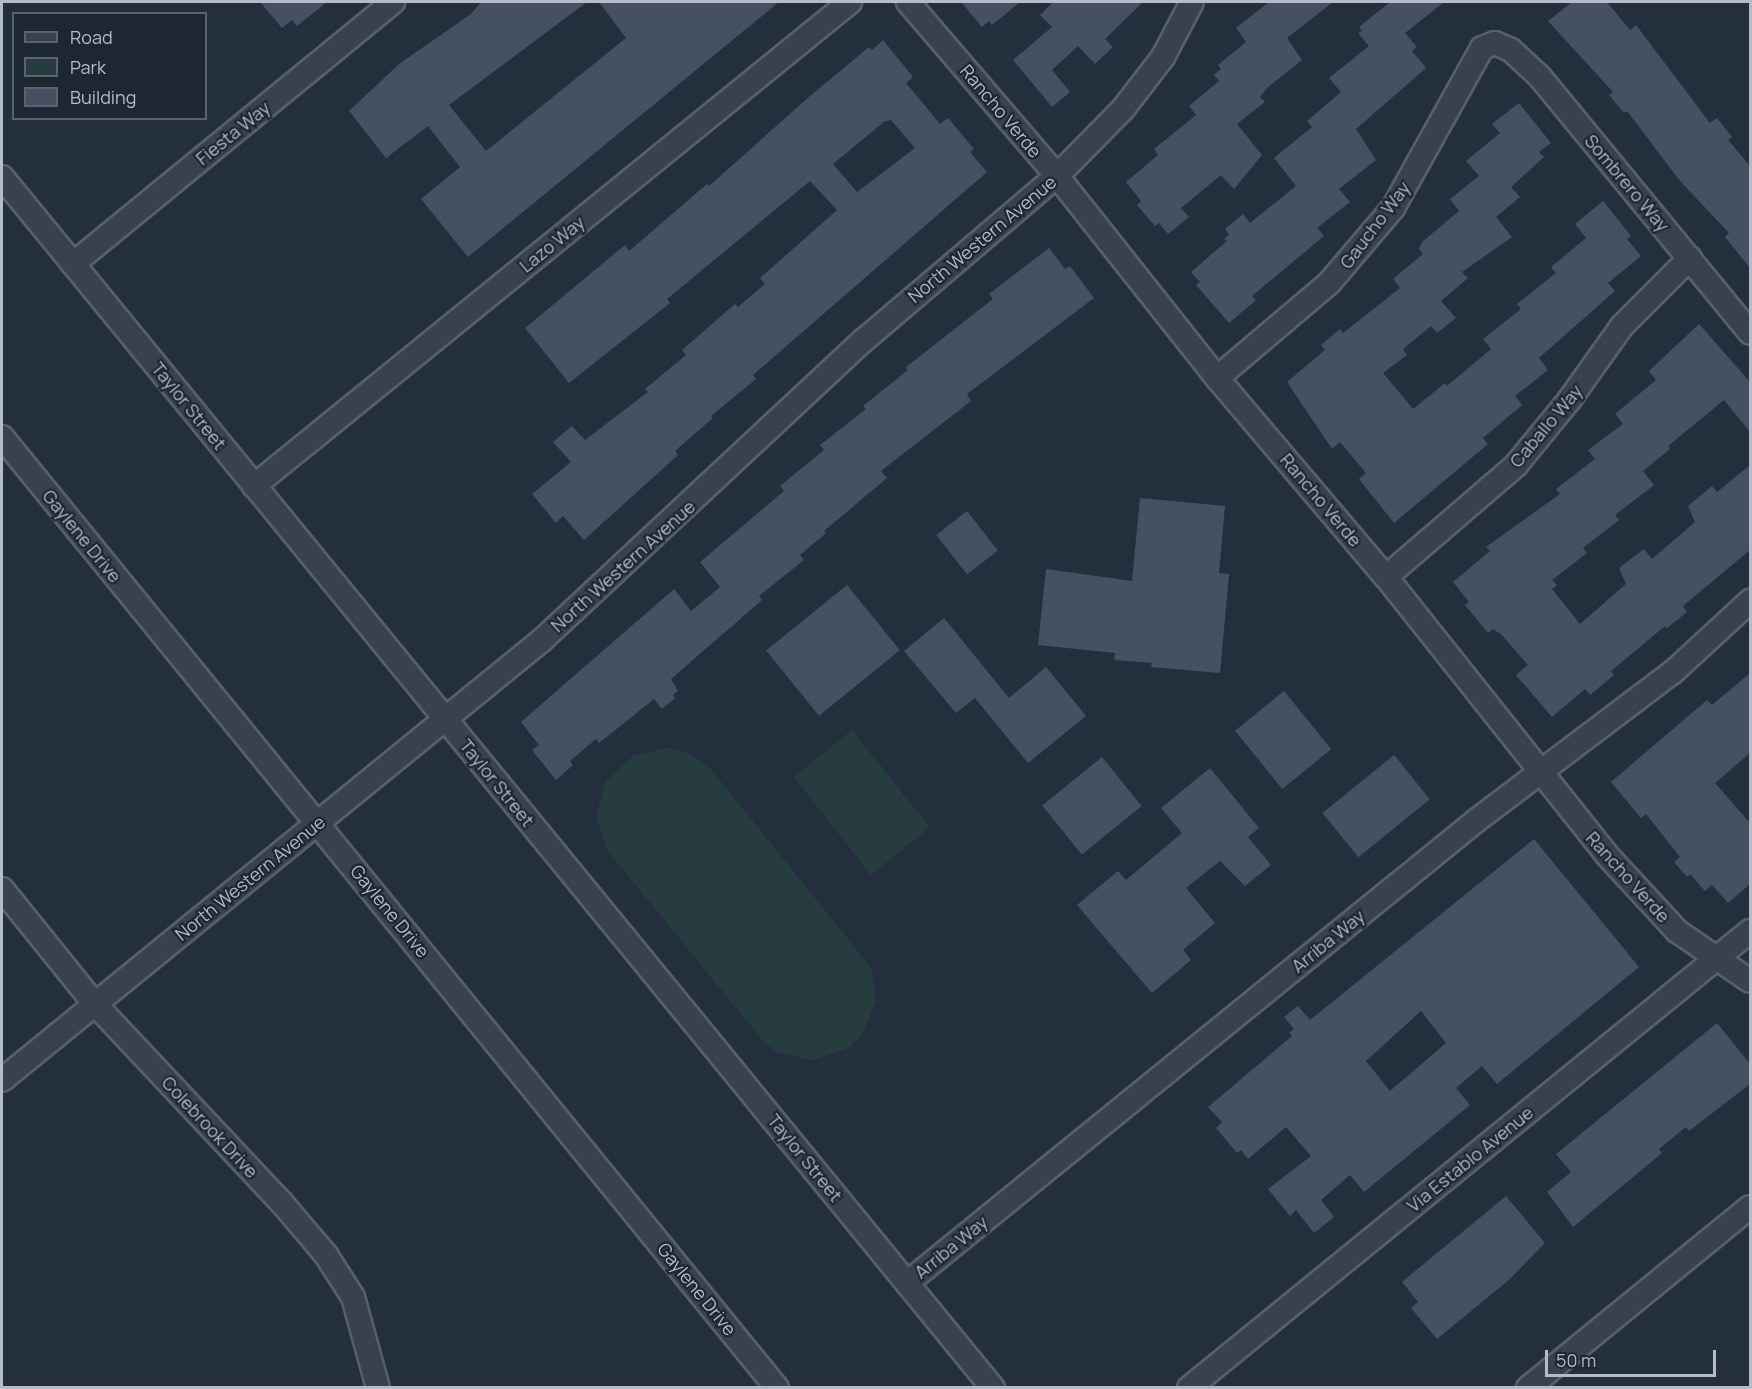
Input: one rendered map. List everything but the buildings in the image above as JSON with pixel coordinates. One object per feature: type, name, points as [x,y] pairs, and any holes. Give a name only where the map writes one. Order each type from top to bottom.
[{"type":"street","name":"Fiesta Way","points":[[73,264],[393,2]]},
{"type":"street","name":"Lazo Way","points":[[254,486],[850,2]]},
{"type":"street","name":"Rancho Verde","points":[[908,2],[1057,176],[1217,378],[1386,577],[1540,774],[1606,854],[1677,931],[1714,959],[1750,981]]},
{"type":"street","name":"North Western Avenue","points":[[2,1080],[542,640],[663,531],[864,340],[1057,176],[1124,110],[1163,57],[1192,2]]},
{"type":"street","name":"Sombrero Way","points":[[1495,43],[1511,50],[1540,77],[1750,333]]},
{"type":"street","name":"Gaucho Way","points":[[1217,378],[1330,282],[1393,208],[1482,48],[1495,43]]},
{"type":"street","name":"Taylor Street","points":[[2,177],[993,1388]]},
{"type":"street","name":"Caballo Way","points":[[1386,577],[1516,465],[1570,399],[1622,326],[1689,258]]},
{"type":"street","name":"Gaylene Drive","points":[[2,437],[319,823],[777,1388]]},
{"type":"street","name":"Arriba Way","points":[[907,1283],[1478,820],[1673,672],[1750,602]]},
{"type":"street","name":"Colebrook Drive","points":[[2,889],[94,1004],[282,1203],[326,1255],[352,1298],[378,1388]]},
{"type":"street","name":"Via Establo Avenue","points":[[1190,1388],[1750,931]]},
{"type":"street","points":[[1528,1388],[1750,1207]]},
{"type":"green space","points":[[852,730],[877,762],[871,768],[878,762],[903,794],[897,800],[904,795],[930,827],[871,875],[794,777]]},
{"type":"green space","points":[[669,748],[690,754],[710,768],[872,971],[876,1001],[862,1035],[849,1048],[813,1060],[778,1053],[764,1042],[607,850],[596,816],[606,781],[634,755]]}]
